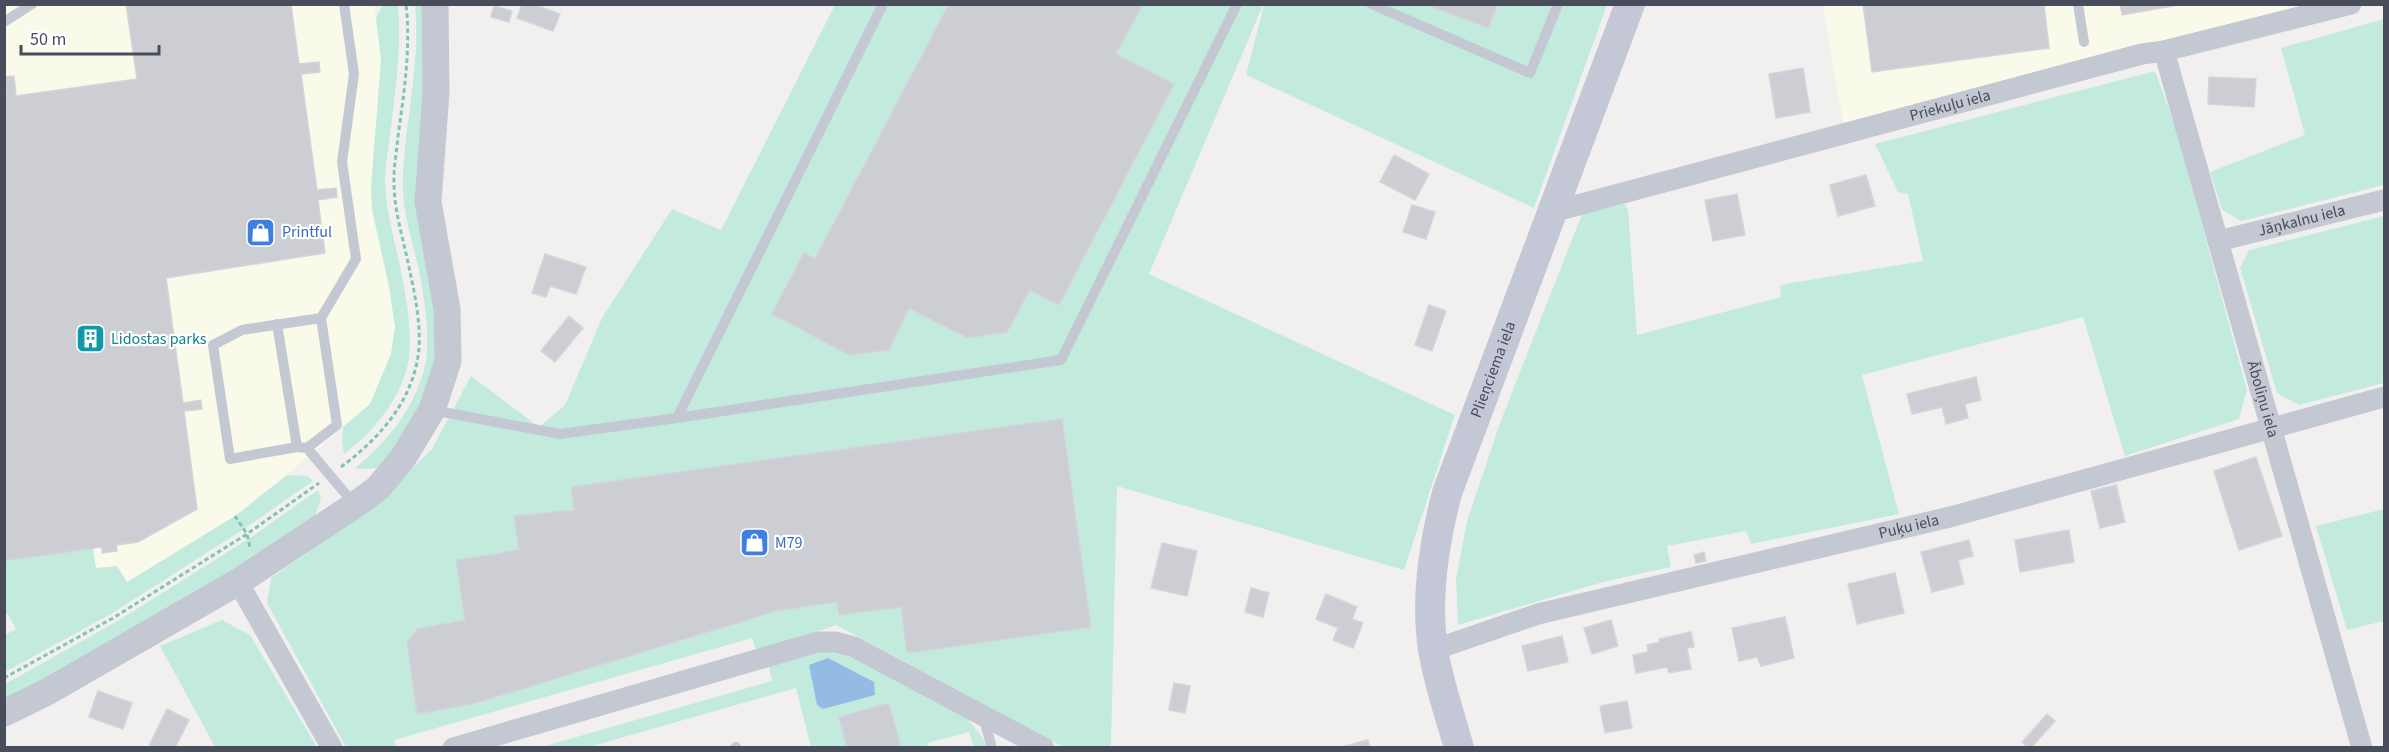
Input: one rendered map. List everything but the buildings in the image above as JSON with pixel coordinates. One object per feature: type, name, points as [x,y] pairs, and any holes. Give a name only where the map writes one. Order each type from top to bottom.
[{"type":"main road","name":"Plieņciema iela","points":[[1459,747],[1433,650],[1430,612],[1440,520],[1448,493],[1630,4]]},
{"type":"street","points":[[4,713],[47,692],[238,582],[356,505],[378,488],[403,458],[432,410],[448,361],[447,309],[428,202],[436,92],[435,4]]},
{"type":"street","name":"Priekuļu iela","points":[[1552,212],[2142,54],[2164,51],[2351,4]]},
{"type":"street","name":"Āboliņu iela","points":[[2164,51],[2362,747]]},
{"type":"street","name":"Jāņkalnu iela","points":[[2218,241],[2385,200]]},
{"type":"street","name":"Puķu iela","points":[[1433,650],[1538,614],[1950,517],[2385,397]]},
{"type":"street","points":[[238,582],[332,747]]},
{"type":"street","points":[[453,747],[818,642],[836,642],[854,647],[1044,747]]},
{"type":"lane","points":[[4,22],[32,4]]},
{"type":"lane","points":[[321,318],[242,330],[213,345],[230,459],[302,448],[337,425],[321,318],[356,259],[342,162],[354,74],[344,4]]},
{"type":"lane","points":[[677,418],[883,4]]},
{"type":"lane","points":[[432,410],[560,434],[1061,360],[1237,4]]},
{"type":"lane","points":[[1371,4],[1530,73],[1558,4]]},
{"type":"lane","points":[[2078,4],[2084,42]]},
{"type":"lane","points":[[277,324],[302,448],[356,505]]},
{"type":"lane","points":[[982,715],[992,747]]},
{"type":"shaded area","name":"Lidostas parks","points":[[5,5],[374,5],[381,59],[371,188],[395,327],[391,354],[370,404],[278,482],[235,516],[127,583],[121,573],[16,629],[8,614],[5,615]]},
{"type":"shaded area","points":[[1823,5],[2317,5],[1848,128],[1843,122]]},
{"type":"green space","points":[[383,5],[398,5],[397,70],[385,190],[407,307],[409,358],[401,386],[386,412],[366,435],[344,454],[343,427],[370,404],[391,354],[395,327],[389,286],[372,210],[371,188],[381,59],[376,18]]},
{"type":"green space","points":[[415,5],[422,5],[436,289],[434,383],[384,468],[357,469],[355,468],[379,447],[408,409],[421,380],[427,355],[423,292],[405,212],[403,188],[404,155],[416,48]]},
{"type":"green space","points":[[835,5],[1263,5],[1149,274],[1455,415],[1404,570],[1117,486],[1111,747],[1063,747],[836,625],[757,653],[752,638],[394,740],[396,747],[346,747],[267,603],[271,578],[372,508],[432,449],[471,376],[539,427],[565,405],[602,318],[672,209],[721,230]]},
{"type":"green space","points":[[1264,5],[1607,5],[1534,208],[1246,75]]},
{"type":"green space","points":[[2384,19],[2384,185],[2241,221],[2222,210],[2210,172],[2305,135],[2281,48]]},
{"type":"green space","points":[[2155,71],[2175,126],[2247,390],[2239,419],[2125,456],[2083,317],[1862,375],[1899,514],[1751,544],[1746,531],[1667,546],[1671,567],[1603,582],[1458,625],[1456,579],[1467,521],[1500,423],[1582,214],[1625,204],[1628,210],[1637,335],[1781,297],[1780,285],[1923,261],[1908,194],[1898,192],[1875,144]]},
{"type":"green space","points":[[2384,216],[2384,383],[2299,405],[2277,393],[2240,268],[2249,250]]},
{"type":"green space","points":[[287,475],[307,476],[313,481],[244,529],[111,614],[5,672],[5,635],[16,629],[8,614],[5,615],[4,561],[93,548],[96,568],[117,566],[127,582],[235,516]]},
{"type":"green space","points":[[318,490],[321,498],[313,522],[160,619],[11,698],[5,697],[5,684],[116,622],[250,538]]},
{"type":"green space","points":[[2384,509],[2384,621],[2347,630],[2316,526]]},
{"type":"green space","points":[[222,620],[250,635],[317,747],[215,747],[160,646]]},
{"type":"green space","points":[[827,649],[853,658],[968,719],[987,747],[974,747],[969,732],[927,743],[928,747],[901,747],[889,703],[839,717],[847,747],[811,747],[796,688],[589,747],[538,748],[772,681],[769,667]]},
{"type":"water","points":[[828,658],[874,682],[875,695],[823,709],[817,705],[809,665]]},
{"type":"place","name":"Printful","points":[[261,232]]},
{"type":"place","name":"Lidostas parks","points":[[90,339]]},
{"type":"place","name":"M79","points":[[754,543]]}]
